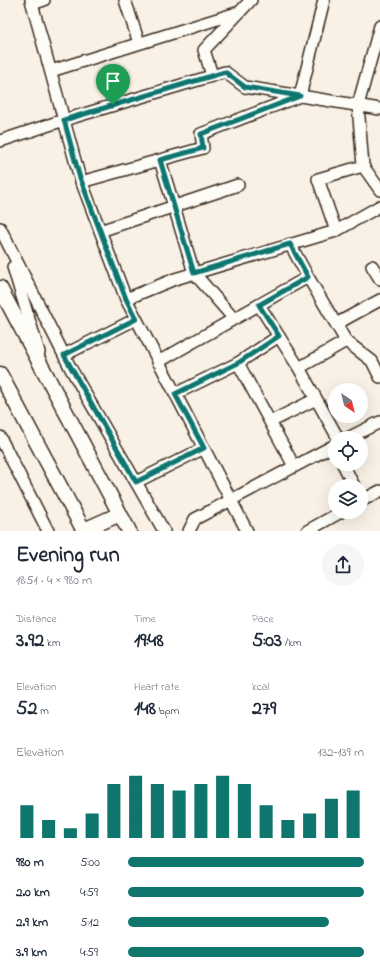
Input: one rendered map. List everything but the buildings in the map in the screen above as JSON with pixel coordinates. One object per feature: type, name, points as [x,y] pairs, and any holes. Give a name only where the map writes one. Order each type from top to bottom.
[{"type":"main road","points":[[0,288],[129,531]]},
{"type":"main road","points":[[0,374],[84,531],[120,514]]},
{"type":"street","points":[[44,0],[32,2],[81,182],[126,299],[247,531]]},
{"type":"street","points":[[125,0],[139,43]]},
{"type":"street","points":[[212,76],[204,50],[251,0]]},
{"type":"street","points":[[300,96],[324,0]]},
{"type":"street","points":[[50,70],[240,12]]},
{"type":"street","points":[[380,26],[377,51],[358,105],[363,166],[380,190]]},
{"type":"street","points":[[0,141],[64,120],[225,72],[245,87],[380,109]]},
{"type":"street","points":[[81,182],[203,148],[201,134],[300,96]]},
{"type":"street","points":[[160,160],[194,273],[234,319]]},
{"type":"street","points":[[336,231],[318,180],[363,166]]},
{"type":"street","points":[[100,231],[238,185]]},
{"type":"street","points":[[126,299],[175,279],[336,231],[380,206]]},
{"type":"street","points":[[0,228],[64,355],[164,531]]},
{"type":"street","points":[[5,240],[46,376]]},
{"type":"street","points":[[290,244],[346,341],[376,358],[380,377]]},
{"type":"street","points":[[372,266],[380,279]]},
{"type":"street","points":[[158,362],[308,277]]},
{"type":"street","points":[[336,324],[380,300]]},
{"type":"street","points":[[259,305],[299,368],[316,399],[330,431]]},
{"type":"street","points":[[64,355],[136,319]]},
{"type":"street","points":[[175,394],[238,363],[279,336]]},
{"type":"street","points":[[299,368],[346,341]]},
{"type":"street","points":[[238,363],[294,466]]},
{"type":"street","points":[[0,389],[23,417]]},
{"type":"street","points":[[270,422],[316,399]]},
{"type":"street","points":[[362,431],[380,422]]},
{"type":"street","points":[[0,437],[48,531]]},
{"type":"street","points":[[136,482],[204,448]]},
{"type":"street","points":[[189,531],[195,519],[328,448]]},
{"type":"street","points":[[368,497],[380,491]]},
{"type":"street","points":[[307,531],[328,519]]},
{"type":"route","points":[[225,72],[245,87],[300,96],[201,134],[203,148],[160,160],[194,273],[290,244],[308,277],[259,305],[279,336],[238,363],[175,394],[204,448],[136,482],[64,355],[136,319],[126,299],[79,175],[64,120],[113,105],[225,72]]}]
